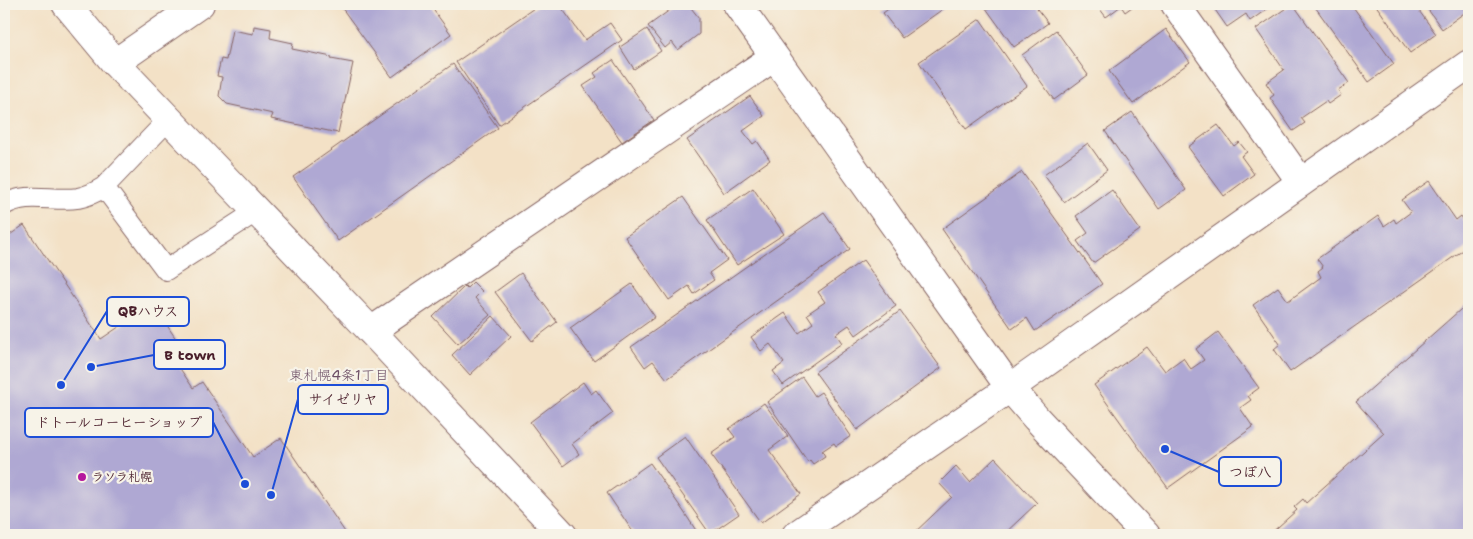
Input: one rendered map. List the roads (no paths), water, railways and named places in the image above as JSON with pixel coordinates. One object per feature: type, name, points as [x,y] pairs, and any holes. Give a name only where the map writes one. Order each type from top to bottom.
[{"type":"street","points":[[66,4],[115,63],[563,535]]},
{"type":"street","points":[[115,63],[200,4]]},
{"type":"street","points":[[737,4],[1010,388],[1146,535]]},
{"type":"street","points":[[1175,4],[1301,182]]},
{"type":"street","points":[[370,331],[774,57]]},
{"type":"street","points":[[796,535],[1010,388],[1469,64]]},
{"type":"lane","points":[[4,205],[25,198],[64,199],[93,194],[104,187],[169,119]]},
{"type":"lane","points":[[104,187],[166,270],[257,211]]},
{"type":"place","name":"B town","points":[[91,367]]},
{"type":"place","name":"QBハウス","points":[[61,385]]},
{"type":"place","name":"つぼ八","points":[[1165,449]]},
{"type":"place","name":"ラソラ札幌","points":[[82,477]]},
{"type":"place","name":"ドトールコーヒーショップ","points":[[245,484]]},
{"type":"place","name":"サイゼリヤ","points":[[271,495]]},
{"type":"district","name":"東札幌4条1丁目","points":[[339,375]]}]
